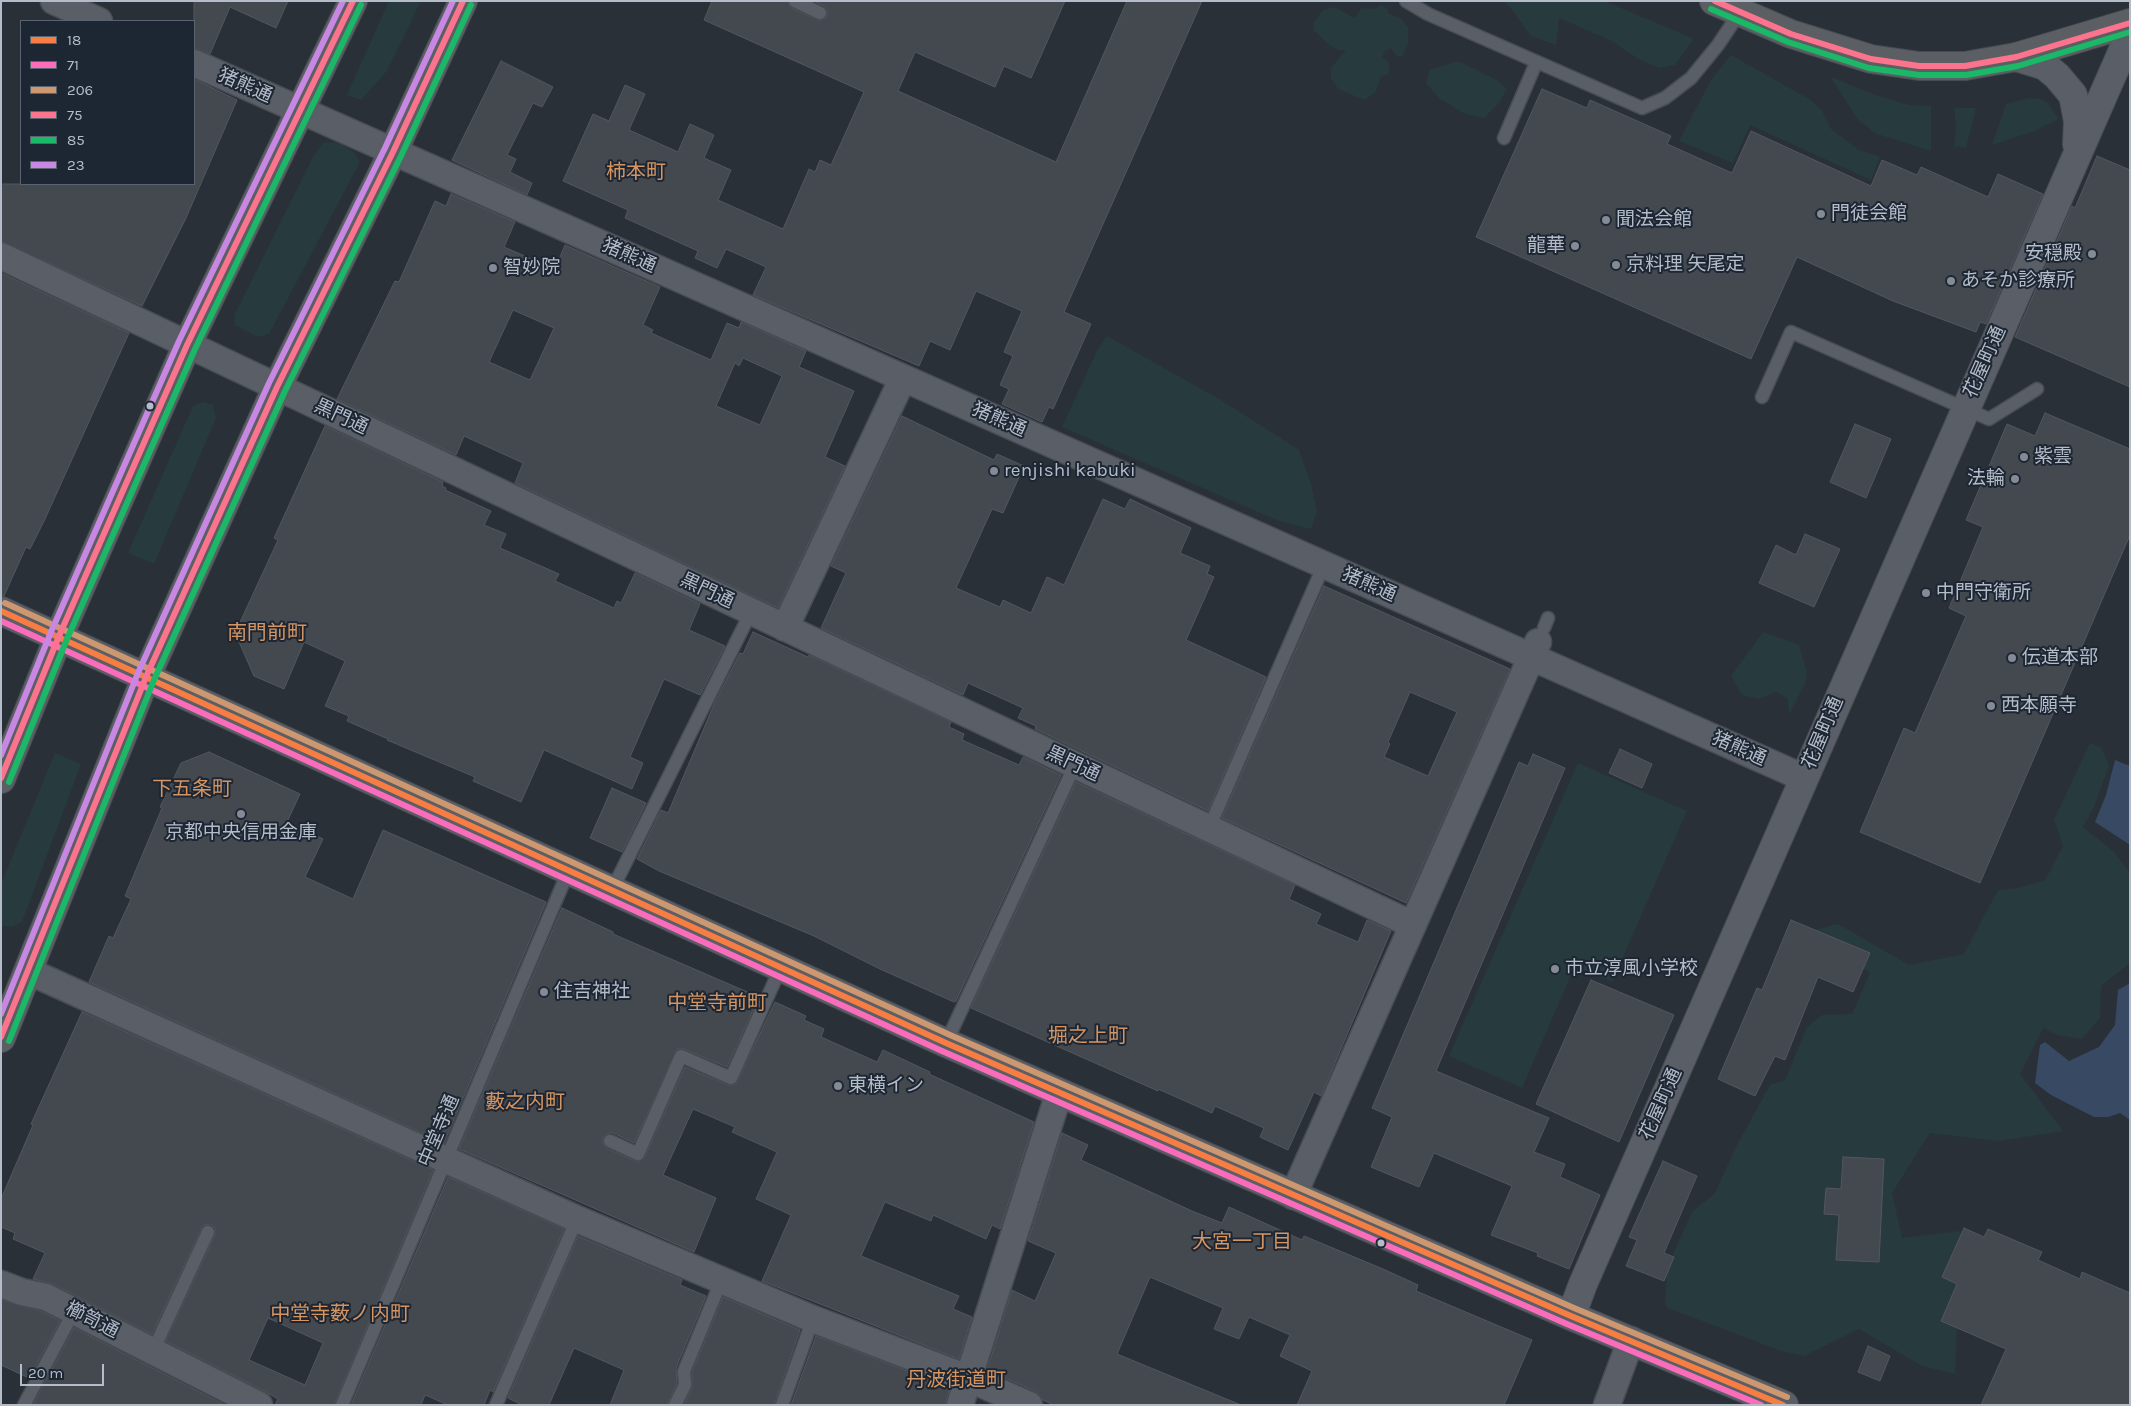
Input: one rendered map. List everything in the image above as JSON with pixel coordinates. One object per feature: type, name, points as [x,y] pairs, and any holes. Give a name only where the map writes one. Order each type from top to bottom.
[{"type":"highway","points":[[1,779],[59,636],[187,346],[352,1]]},
{"type":"highway","points":[[1,1038],[146,677],[277,388],[393,152],[463,1]]},
{"type":"highway","points":[[1714,1],[1791,34],[1871,59],[1903,65],[1965,66],[2016,57],[2130,23]]},
{"type":"street","points":[[56,2],[97,20]]},
{"type":"street","name":"花屋町通","points":[[1571,1316],[1583,1284],[2077,151],[2130,34]]},
{"type":"street","name":"花屋町通","points":[[2016,57],[2045,66],[2057,76],[2073,95],[2078,121],[2077,151]]},
{"type":"street","name":"猪熊通","points":[[195,63],[1324,565],[1540,636],[1804,778]]},
{"type":"street","name":"黒門通","points":[[1,256],[187,346],[1413,925]]},
{"type":"street","points":[[784,628],[903,378]]},
{"type":"street","points":[[1,611],[59,636],[611,892],[946,1043],[1293,1196],[1571,1316],[1784,1405]]},
{"type":"street","points":[[1293,1196],[1540,636]]},
{"type":"street","points":[[28,971],[577,1219],[813,1319],[970,1379],[1029,1405]]},
{"type":"street","points":[[960,1405],[970,1379],[1049,1119],[1059,1093]]},
{"type":"street","name":"櫛笥通","points":[[1,1284],[22,1292],[46,1297],[259,1405]]},
{"type":"street","points":[[1607,1405],[1630,1340]]},
{"type":"lane","points":[[795,1],[820,13]]},
{"type":"lane","points":[[1406,1],[1428,14],[1536,63],[1642,108],[1666,98],[1691,78],[1718,45],[1740,12]]},
{"type":"lane","points":[[1504,138],[1536,63]]},
{"type":"lane","points":[[1762,397],[1791,332],[1989,419],[2037,389]]},
{"type":"lane","points":[[1209,828],[1324,565]]},
{"type":"lane","points":[[611,892],[751,612]]},
{"type":"lane","points":[[946,1043],[1075,765]]},
{"type":"lane","name":"中堂寺通","points":[[342,1405],[568,872]]},
{"type":"lane","points":[[610,1141],[638,1154],[681,1056],[731,1078],[781,967]]},
{"type":"lane","points":[[496,1405],[577,1219]]},
{"type":"lane","points":[[153,1351],[208,1232]]},
{"type":"lane","points":[[675,1405],[685,1385],[684,1371],[722,1279]]},
{"type":"lane","points":[[24,1405],[74,1311]]},
{"type":"lane","points":[[782,1405],[813,1319]]},
{"type":"green space","points":[[389,1],[421,1],[387,71],[361,100],[347,95]]},
{"type":"green space","points":[[1503,1],[1605,1],[1694,39],[1675,65],[1660,68],[1640,60],[1612,41],[1559,18],[1556,45],[1531,36],[1509,6]]},
{"type":"green space","points":[[1380,5],[1387,8],[1389,14],[1400,18],[1408,27],[1408,44],[1402,57],[1396,56],[1391,48],[1385,51],[1382,57],[1388,61],[1390,71],[1387,75],[1381,76],[1376,92],[1364,100],[1338,89],[1331,78],[1331,68],[1346,50],[1339,50],[1329,45],[1314,30],[1314,22],[1322,11],[1334,7],[1355,18],[1361,8],[1375,9]]},
{"type":"green space","points":[[1731,55],[1809,99],[1821,109],[1831,129],[1859,150],[1880,157],[1871,180],[1750,125],[1733,163],[1679,141],[1711,80]]},
{"type":"green space","points":[[1458,61],[1495,79],[1507,89],[1499,103],[1484,118],[1465,114],[1439,98],[1426,83],[1429,70]]},
{"type":"green space","points":[[1830,76],[1870,93],[1908,105],[1931,106],[1931,151],[1877,134],[1858,120]]},
{"type":"green space","points":[[2029,98],[2040,99],[2048,103],[2059,119],[2032,132],[1992,145],[2006,104]]},
{"type":"green space","points":[[1954,108],[1976,108],[1966,148],[1954,146],[1956,125]]},
{"type":"green space","points":[[338,142],[354,152],[360,162],[269,334],[258,337],[235,325],[234,316],[312,159],[323,143]]},
{"type":"green space","points":[[1107,336],[1221,400],[1299,450],[1311,484],[1317,511],[1311,529],[1279,521],[1062,427],[1097,351]]},
{"type":"green space","points":[[203,402],[213,405],[216,418],[154,564],[128,553],[193,406]]},
{"type":"green space","points":[[1763,632],[1799,645],[1807,673],[1806,681],[1789,715],[1788,699],[1776,692],[1759,699],[1742,695],[1731,676]]},
{"type":"green space","points":[[2090,743],[2101,747],[2109,766],[2094,807],[2083,827],[2113,851],[2130,873],[2130,963],[2101,986],[2100,1018],[2082,1039],[2058,1035],[2043,1028],[2020,1074],[2063,1131],[1999,1141],[1930,1133],[1892,1193],[1902,1238],[1960,1231],[1955,1374],[1922,1366],[1859,1329],[1804,1356],[1781,1351],[1668,1308],[1665,1304],[1667,1268],[1692,1212],[1715,1193],[1737,1145],[1770,1085],[1785,1080],[1807,1027],[1822,1015],[1852,1014],[1870,973],[1804,933],[1838,924],[1909,965],[1964,954],[1998,890],[2019,888],[2045,880],[2063,846],[2054,820]]},
{"type":"green space","points":[[55,753],[81,764],[22,922],[12,927],[2,926],[1,884]]},
{"type":"green space","points":[[1578,763],[1687,811],[1612,982],[1575,966],[1522,1088],[1449,1056]]},
{"type":"water","points":[[2115,760],[2130,766],[2130,845],[2095,822],[2106,795]]},
{"type":"water","points":[[2130,983],[2130,1120],[2120,1113],[2108,1117],[2094,1117],[2051,1095],[2035,1083],[2040,1045],[2045,1042],[2069,1061],[2099,1047],[2115,1025],[2118,990]]},
{"type":"building","points":[[194,1],[288,1],[276,28],[230,7],[210,54],[195,48]]},
{"type":"building","points":[[712,1],[787,1],[791,8],[820,21],[827,17],[828,12],[824,6],[814,1],[1065,1],[1031,78],[1004,66],[995,87],[915,52],[898,91],[1056,162],[1127,1],[1202,1],[1064,312],[1091,324],[1053,409],[1049,407],[1042,422],[1002,404],[1009,389],[1000,385],[1013,356],[1004,352],[1022,311],[976,291],[950,350],[930,341],[919,366],[753,295],[766,267],[726,249],[717,268],[695,258],[698,251],[625,218],[628,210],[563,181],[593,114],[609,121],[625,85],[645,94],[629,130],[678,152],[690,124],[714,135],[704,158],[731,170],[718,200],[783,229],[809,169],[815,172],[820,160],[831,165],[864,92],[704,20]]},
{"type":"building","points":[[501,61],[553,87],[542,107],[533,103],[507,155],[516,159],[510,172],[532,183],[527,195],[452,160]]},
{"type":"building","points":[[195,79],[237,100],[186,218],[142,306],[1,241],[1,184],[195,185]]},
{"type":"building","points":[[1542,89],[1587,108],[1590,100],[1671,136],[1667,144],[1732,173],[1751,131],[1871,186],[1882,160],[1917,175],[1921,167],[1988,197],[1998,174],[2043,194],[1986,324],[1980,322],[1976,332],[1893,301],[1797,257],[1751,359],[1476,237]]},
{"type":"building","name":"安穏殿","points":[[2097,156],[2130,170],[2130,387],[2015,337],[2072,206],[2075,208]]},
{"type":"building","points":[[451,194],[515,222],[504,247],[555,269],[565,245],[660,287],[643,325],[653,330],[651,333],[711,360],[727,323],[739,328],[741,322],[806,351],[799,367],[854,391],[825,457],[845,466],[778,608],[515,483],[523,463],[464,436],[456,455],[337,399],[395,281],[399,282],[435,201],[446,206]],"holes":[[[513,310],[554,328],[530,380],[489,362]],[[743,358],[782,376],[760,425],[716,406],[735,363],[739,366]]]},
{"type":"building","points":[[1,273],[129,333],[45,519],[30,549],[26,547],[4,596],[1,596]]},
{"type":"building","name":"伝道本部","points":[[2045,413],[2130,449],[2130,535],[1980,883],[1860,832],[1904,728],[1915,733],[1966,616],[1949,608],[1983,527],[1966,520],[2007,424],[2035,436]]},
{"type":"building","points":[[902,416],[994,460],[997,454],[1024,466],[1003,513],[992,509],[956,588],[1000,607],[1003,600],[1031,613],[1047,577],[1064,585],[1103,499],[1125,509],[1130,499],[1191,528],[1180,553],[1210,566],[1207,574],[1214,577],[1186,640],[1266,677],[1208,811],[1035,729],[1036,726],[1018,718],[1023,708],[968,683],[963,695],[821,628],[846,573],[831,566]]},
{"type":"building","points":[[1855,424],[1891,439],[1866,498],[1830,482]]},
{"type":"building","points":[[325,426],[443,482],[442,486],[446,488],[445,490],[491,511],[484,525],[506,534],[500,548],[559,574],[555,581],[614,608],[617,601],[621,603],[635,573],[700,604],[689,630],[725,646],[700,695],[664,679],[630,757],[643,763],[632,789],[544,750],[521,802],[473,781],[475,777],[387,740],[347,721],[349,716],[325,706],[345,661],[304,642],[284,689],[254,676],[235,633],[278,540],[274,538]]},
{"type":"building","points":[[1805,534],[1840,549],[1814,607],[1759,583],[1776,545],[1796,555]]},
{"type":"building","points":[[1324,586],[1510,669],[1406,903],[1222,818]],"holes":[[[1410,692],[1457,712],[1428,776],[1384,757],[1390,744],[1388,742]]]},
{"type":"building","points":[[753,632],[808,657],[809,655],[951,722],[949,727],[964,734],[962,740],[1019,765],[1023,757],[1061,775],[956,1001],[954,1002],[880,969],[814,936],[659,871],[637,859],[661,810],[668,813],[715,702],[740,653],[743,654]]},
{"type":"building","points":[[1620,749],[1652,764],[1642,788],[1609,773]]},
{"type":"building","points":[[209,752],[300,794],[287,822],[323,839],[305,877],[353,899],[383,830],[546,902],[444,1143],[89,982],[109,936],[113,938],[131,899],[125,896],[162,808],[160,807],[181,763]]},
{"type":"building","points":[[1533,754],[1565,768],[1436,1071],[1549,1118],[1534,1152],[1565,1164],[1560,1177],[1600,1195],[1569,1269],[1537,1256],[1538,1253],[1491,1235],[1512,1186],[1434,1153],[1419,1187],[1371,1167],[1392,1117],[1372,1108],[1519,762],[1528,766]]},
{"type":"building","points":[[1076,782],[1295,885],[1289,899],[1321,914],[1316,924],[1358,942],[1367,920],[1391,931],[1321,1096],[1314,1092],[1288,1150],[1260,1137],[1264,1128],[1215,1106],[1212,1113],[971,1008]]},
{"type":"building","points":[[612,788],[646,803],[622,852],[590,838]]},
{"type":"building","points":[[562,908],[613,932],[613,934],[759,997],[727,1067],[684,1049],[677,1049],[634,1143],[609,1133],[603,1137],[602,1142],[606,1148],[639,1162],[645,1157],[685,1067],[728,1085],[736,1084],[775,1002],[806,1016],[804,1020],[824,1029],[821,1037],[877,1062],[883,1050],[930,1072],[929,1074],[1034,1122],[1000,1229],[992,1225],[986,1239],[933,1215],[931,1221],[885,1202],[861,1256],[959,1296],[953,1309],[972,1317],[959,1359],[762,1281],[791,1215],[756,1199],[777,1152],[732,1132],[735,1127],[693,1109],[663,1175],[716,1198],[694,1252],[459,1149]]},
{"type":"building","points":[[1791,920],[1870,953],[1853,992],[1818,977],[1785,1060],[1775,1056],[1755,1096],[1718,1079],[1757,988],[1762,990]]},
{"type":"building","points":[[1591,980],[1674,1015],[1619,1142],[1536,1104]]},
{"type":"building","points":[[82,1012],[433,1170],[334,1405],[275,1405],[278,1399],[166,1341],[215,1235],[215,1228],[211,1224],[204,1225],[201,1229],[152,1334],[53,1284],[33,1279],[45,1253],[13,1239],[15,1233],[1,1227],[1,1199],[33,1125],[31,1124]],"holes":[[[268,1318],[323,1343],[305,1385],[249,1360]]]},
{"type":"building","points":[[1062,1133],[1088,1145],[1081,1160],[1192,1211],[1222,1223],[1229,1207],[1302,1240],[1304,1236],[1383,1269],[1418,1285],[1416,1291],[1532,1340],[1504,1405],[1297,1405],[1312,1371],[1280,1356],[1290,1335],[1249,1317],[1239,1339],[1214,1329],[1223,1308],[1150,1277],[1117,1354],[1241,1405],[1054,1405],[1043,1400],[1035,1391],[987,1370],[1012,1290],[1035,1301],[1056,1253],[1028,1241]]},
{"type":"building","points":[[1843,1157],[1884,1159],[1879,1262],[1836,1260],[1839,1215],[1824,1214],[1826,1188],[1841,1189]]},
{"type":"building","points":[[1663,1161],[1697,1176],[1664,1253],[1674,1257],[1664,1281],[1626,1266],[1637,1240],[1629,1237]]},
{"type":"building","points":[[448,1177],[564,1229],[493,1392],[490,1390],[484,1405],[448,1405],[425,1395],[421,1405],[351,1405]]},
{"type":"building","points":[[1964,1228],[1984,1237],[1988,1229],[2042,1252],[2038,1260],[2080,1279],[2082,1272],[2130,1293],[2130,1405],[1981,1405],[2006,1349],[1941,1321],[1957,1284],[1942,1277]]},
{"type":"building","points":[[578,1236],[682,1280],[680,1285],[706,1296],[676,1368],[677,1383],[667,1405],[610,1405],[624,1370],[574,1348],[549,1405],[522,1405],[508,1398]]},
{"type":"building","points":[[723,1297],[800,1330],[774,1405],[684,1405],[692,1388],[692,1372]]},
{"type":"building","points":[[1,1300],[41,1311],[60,1321],[29,1378],[1,1365]]},
{"type":"building","points":[[74,1328],[225,1405],[33,1405]]},
{"type":"building","points":[[816,1336],[950,1387],[945,1405],[791,1405]]},
{"type":"building","points":[[1868,1346],[1890,1356],[1880,1381],[1858,1372]]},
{"type":"transit line","name":"23","points":[[1,755],[51,632],[179,341],[343,1]]},
{"type":"transit line","name":"75","points":[[1,778],[59,636],[187,345],[353,1]]},
{"type":"transit line","name":"23","points":[[1,1014],[138,673],[269,383],[385,148],[453,1]]},
{"type":"transit line","name":"75","points":[[1,1037],[146,677],[277,387],[393,152],[463,1]]},
{"type":"transit line","name":"75","points":[[1715,1],[1791,34],[1871,59],[1919,66],[1965,66],[2016,57],[2130,23]]},
{"type":"transit line","name":"85","points":[[9,782],[67,639],[195,349],[361,5]]},
{"type":"transit line","name":"85","points":[[9,1041],[154,680],[285,391],[401,156],[471,5]]},
{"type":"transit line","name":"85","points":[[1711,9],[1788,42],[1869,68],[1919,75],[1966,75],[2018,66],[2130,32]]},
{"type":"transit line","name":"206","points":[[5,603],[950,1035],[1574,1308],[1787,1397]]},
{"type":"transit line","name":"18","points":[[1,611],[946,1043],[1571,1316],[1783,1405]]},
{"type":"transit line","name":"71","points":[[1,621],[942,1051],[1567,1324],[1761,1405]]},
{"type":"place","name":"門徒会館","points":[[1821,214]]},
{"type":"place","name":"聞法会館","points":[[1606,220]]},
{"type":"place","name":"龍華","points":[[1575,246]]},
{"type":"place","name":"安穏殿","points":[[2092,254]]},
{"type":"place","name":"京料理 矢尾定","points":[[1616,265]]},
{"type":"place","name":"智妙院","points":[[493,268]]},
{"type":"place","name":"あそか診療所","points":[[1951,281]]},
{"type":"place","name":"紫雲","points":[[2024,457]]},
{"type":"place","name":"renjishi kabuki","points":[[994,471]]},
{"type":"place","name":"法輪","points":[[2015,479]]},
{"type":"place","name":"中門守衛所","points":[[1926,593]]},
{"type":"place","name":"伝道本部","points":[[2012,658]]},
{"type":"place","name":"西本願寺","points":[[1991,706]]},
{"type":"place","name":"京都中央信用金庫","points":[[241,814]]},
{"type":"place","name":"市立淳風小学校","points":[[1555,969]]},
{"type":"place","name":"住吉神社","points":[[544,992]]},
{"type":"place","name":"東横イン","points":[[838,1086]]},
{"type":"district","name":"柿本町","points":[[636,172]]},
{"type":"district","name":"南門前町","points":[[267,633]]},
{"type":"district","name":"下五条町","points":[[192,789]]},
{"type":"district","name":"中堂寺前町","points":[[717,1003]]},
{"type":"district","name":"堀之上町","points":[[1088,1036]]},
{"type":"district","name":"藪之内町","points":[[525,1102]]},
{"type":"district","name":"大宮一丁目","points":[[1242,1242]]},
{"type":"district","name":"中堂寺薮ノ内町","points":[[340,1314]]},
{"type":"district","name":"丹波街道町","points":[[956,1380]]}]
